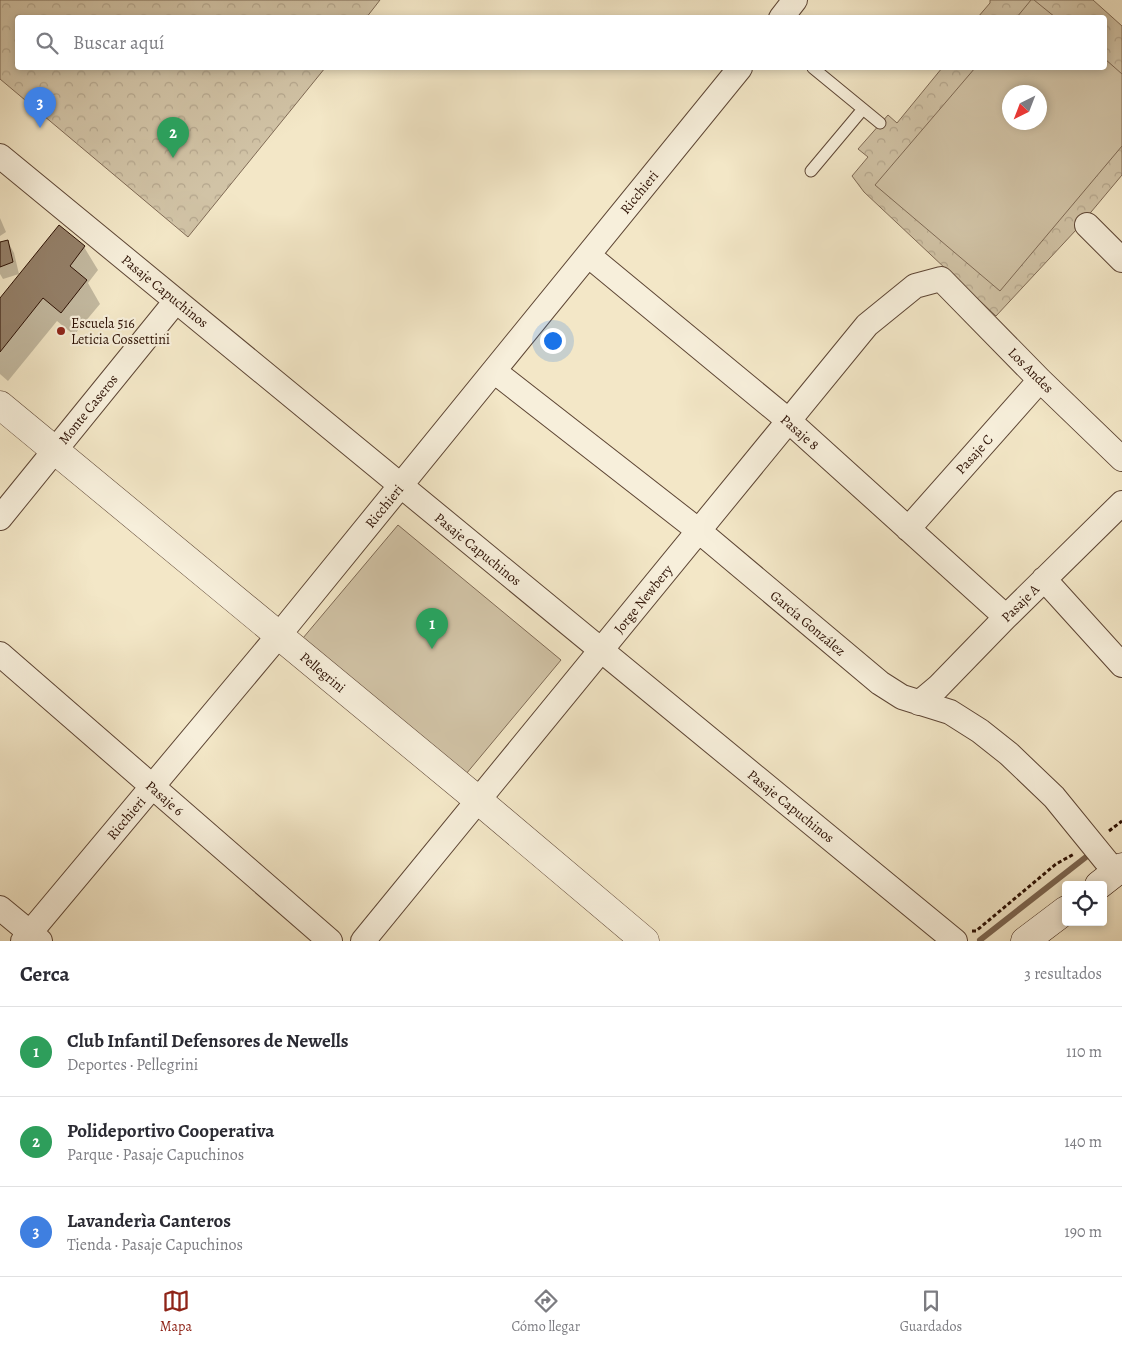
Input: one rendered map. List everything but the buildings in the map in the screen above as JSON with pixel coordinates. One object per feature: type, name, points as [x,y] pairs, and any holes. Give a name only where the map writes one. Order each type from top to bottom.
[{"type":"street","points":[[783,15],[795,0]]},
{"type":"street","name":"Ricchieri","points":[[31,938],[152,786],[279,636],[738,70]]},
{"type":"street","name":"Pasaje Capuchinos","points":[[0,156],[951,937]]},
{"type":"street","points":[[1087,225],[1122,260]]},
{"type":"street","name":"Pasaje 8","points":[[588,255],[789,421],[1006,617]]},
{"type":"street","name":"Jorge Newbery","points":[[363,941],[867,325],[915,286],[941,279]]},
{"type":"street","name":"Los Andes","points":[[941,279],[1040,380],[1122,459]]},
{"type":"street","name":"Monte Caseros","points":[[0,518],[176,300]]},
{"type":"street","name":"García González","points":[[494,371],[699,531],[880,683],[902,697],[950,712],[980,731],[1009,754],[1054,797],[1092,844],[1112,875]]},
{"type":"street","name":"Pasaje C","points":[[908,529],[1040,380]]},
{"type":"street","name":"Pellegrini","points":[[0,406],[478,800],[645,941]]},
{"type":"street","name":"Pasaje A","points":[[919,703],[938,688],[1006,617],[1122,503]]},
{"type":"street","points":[[1044,579],[1122,666]]},
{"type":"street","name":"Pasaje 6","points":[[0,654],[330,941]]},
{"type":"street","points":[[0,908],[31,938]]},
{"type":"street","points":[[1030,940],[1062,913]]},
{"type":"lane","points":[[816,70],[880,123]]},
{"type":"lane","points":[[811,171],[863,109]]},
{"type":"path","points":[[951,937],[976,931],[1056,864],[1092,844],[1122,821]]},
{"type":"green space","points":[[0,0],[380,0],[368,15],[15,15],[15,70],[323,70],[188,237],[0,79]]},
{"type":"green space","points":[[990,0],[1093,0],[1122,26],[1122,175],[1076,230],[996,316],[864,192],[852,176],[868,157],[858,149],[888,115],[897,123],[940,70],[1107,70],[1107,15],[980,15],[990,3]]},
{"type":"green space","points":[[1031,0],[1034,0],[1053,15],[1019,15]]},
{"type":"green space","points":[[1107,61],[1122,74],[1122,146],[1000,291],[875,185],[973,70],[1107,70]]},
{"type":"green space","points":[[398,525],[561,660],[466,774],[303,638]]},
{"type":"waterway","points":[[980,940],[1086,857]]},
{"type":"place","name":"Lavanderìa Canteros","points":[[40,128]]},
{"type":"place","name":"Polideportivo Cooperativa","points":[[173,158]]},
{"type":"place","name":"Escuela 516 Leticia Cossettini","points":[[61,331]]},
{"type":"place","name":"Club Infantil Defensores de Newells","points":[[432,649]]}]
